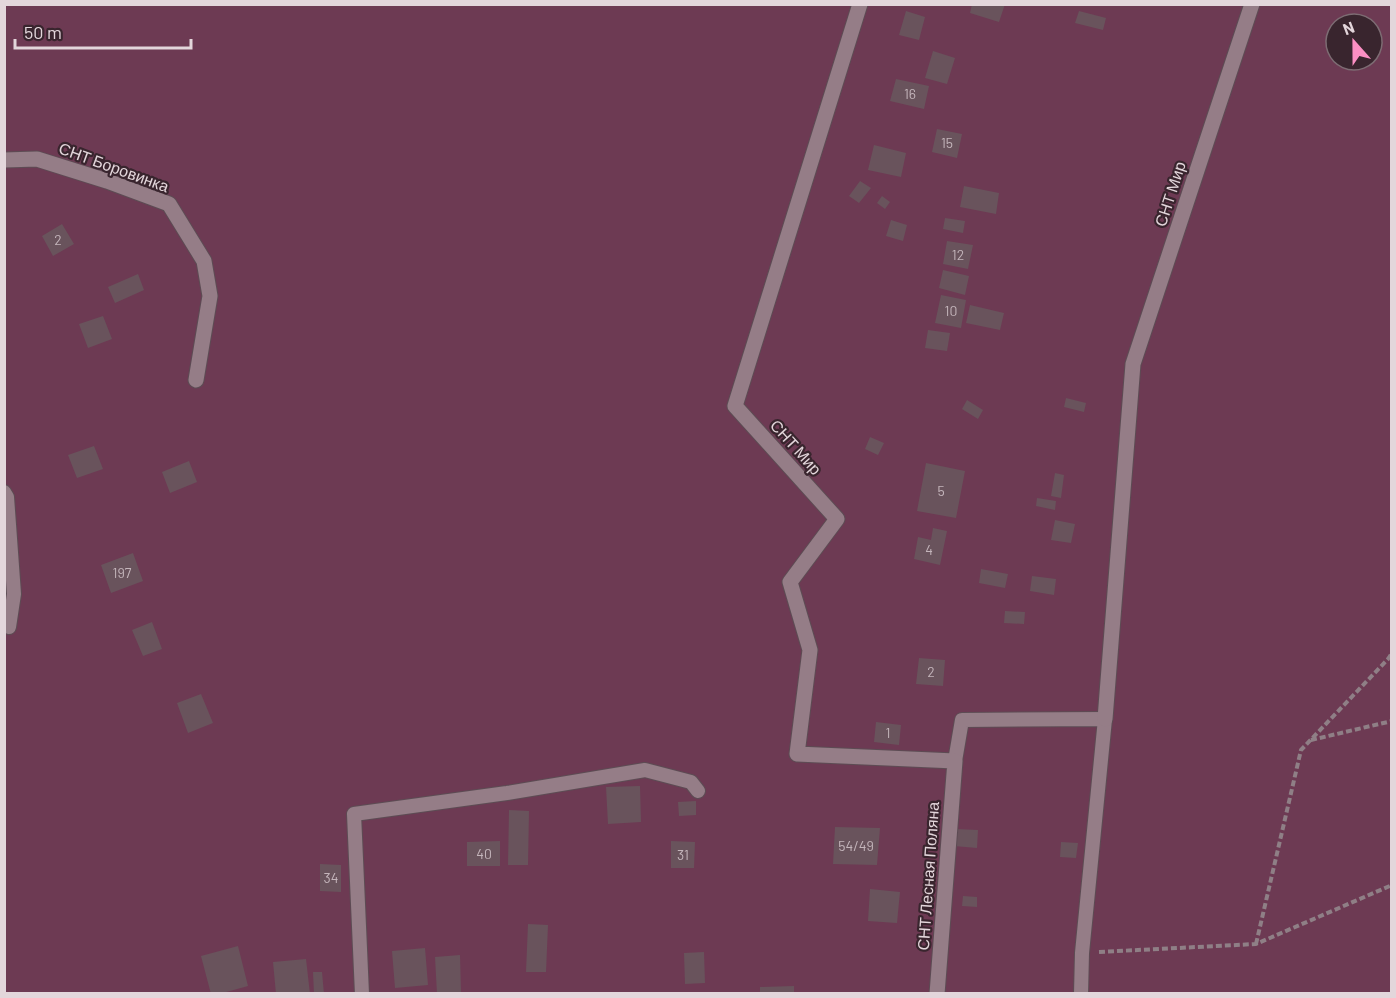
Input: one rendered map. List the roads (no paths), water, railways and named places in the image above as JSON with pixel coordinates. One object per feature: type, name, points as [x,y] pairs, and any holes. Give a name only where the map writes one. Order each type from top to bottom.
[{"type":"street","name":"СНТ Мир","points":[[860,4],[735,406],[837,519],[790,582],[810,650],[797,754],[955,761]]},
{"type":"street","name":"СНТ Мир","points":[[1105,719],[1133,364],[1252,4]]},
{"type":"street","name":"СНТ Боровинка","points":[[4,160],[37,159],[169,204],[204,261],[210,296],[196,380]]},
{"type":"street","name":"СНТ Лесная Поляна","points":[[937,993],[955,761]]},
{"type":"lane","points":[[4,492],[7,496],[14,594],[9,627]]},
{"type":"lane","points":[[955,761],[962,720],[1105,719],[1082,953],[1081,993]]},
{"type":"lane","points":[[362,993],[354,814],[507,793],[645,770],[690,782],[698,791]]}]
